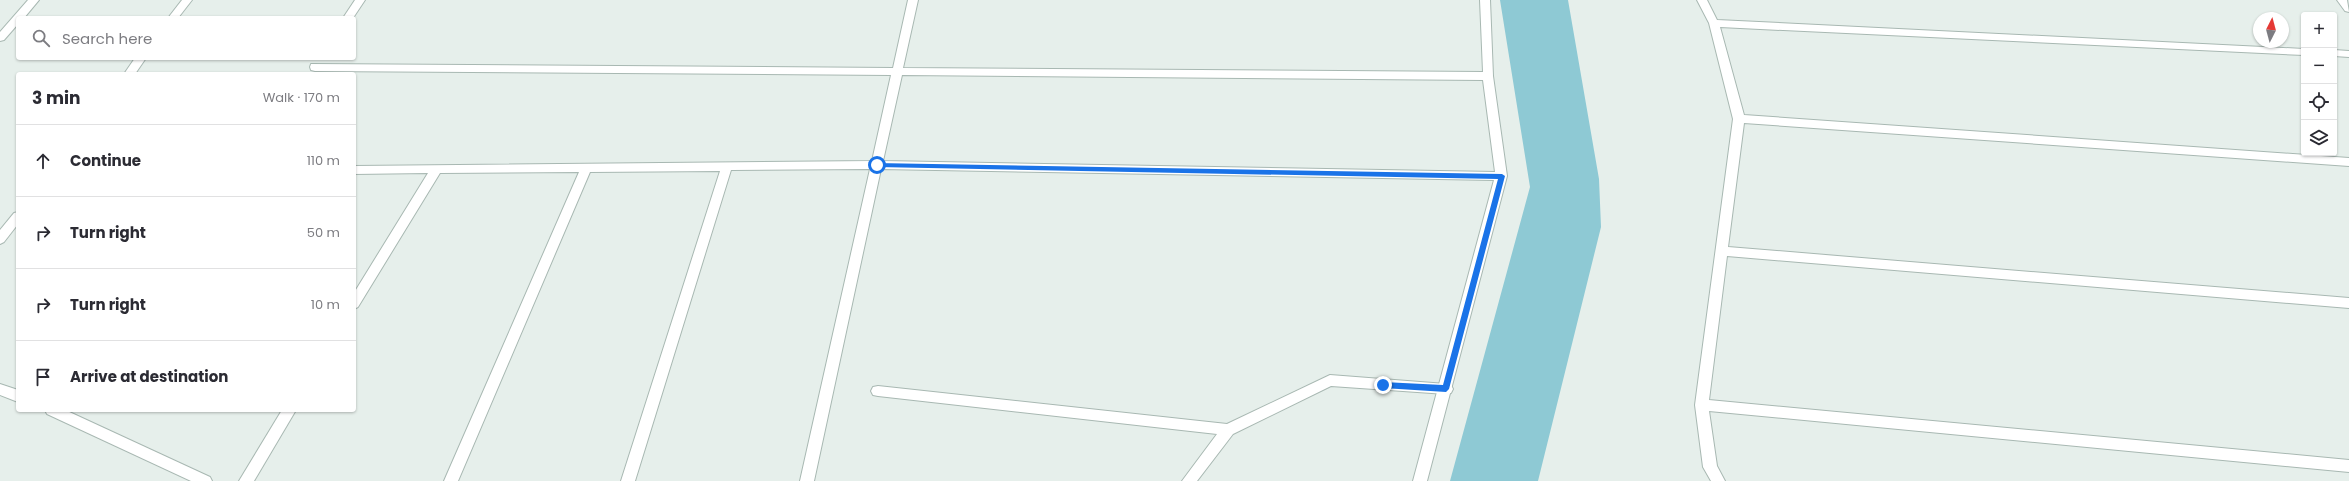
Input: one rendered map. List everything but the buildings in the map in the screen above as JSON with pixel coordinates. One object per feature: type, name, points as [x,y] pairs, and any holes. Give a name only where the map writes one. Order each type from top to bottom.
[{"type":"street","points":[[20,16],[34,0]]},
{"type":"street","points":[[175,16],[187,0]]},
{"type":"street","points":[[349,16],[360,0]]},
{"type":"street","points":[[807,481],[877,165],[895,72],[913,0]]},
{"type":"street","points":[[1420,481],[1446,389],[1502,176],[1488,76],[1485,0]]},
{"type":"street","points":[[1702,0],[1714,23],[1739,119],[1702,405],[1710,467],[1718,481]]},
{"type":"street","points":[[2342,0],[2349,10]]},
{"type":"street","points":[[0,38],[16,20]]},
{"type":"street","points":[[1714,23],[2301,52]]},
{"type":"street","points":[[2337,53],[2349,54]]},
{"type":"street","points":[[131,72],[140,60]]},
{"type":"street","points":[[316,66],[1488,76]]},
{"type":"street","points":[[1739,119],[2349,162]]},
{"type":"street","points":[[356,170],[877,165],[1502,176]]},
{"type":"street","points":[[628,481],[727,166]]},
{"type":"street","points":[[451,481],[586,168]]},
{"type":"street","points":[[356,301],[436,170]]},
{"type":"street","points":[[0,239],[16,219]]},
{"type":"street","points":[[1722,251],[2349,303]]},
{"type":"street","points":[[1189,481],[1228,430],[1330,380],[1446,389]]},
{"type":"street","points":[[0,389],[16,395]]},
{"type":"street","points":[[878,391],[1228,430]]},
{"type":"street","points":[[1702,405],[2349,466]]},
{"type":"street","points":[[246,481],[288,412]]},
{"type":"street","points":[[68,413],[205,481]]},
{"type":"water","points":[[1500,0],[1568,0],[1599,179],[1601,227],[1538,481],[1450,481],[1530,187]]},
{"type":"route","points":[[877,165],[1502,176],[1446,389],[1383,385]]}]
